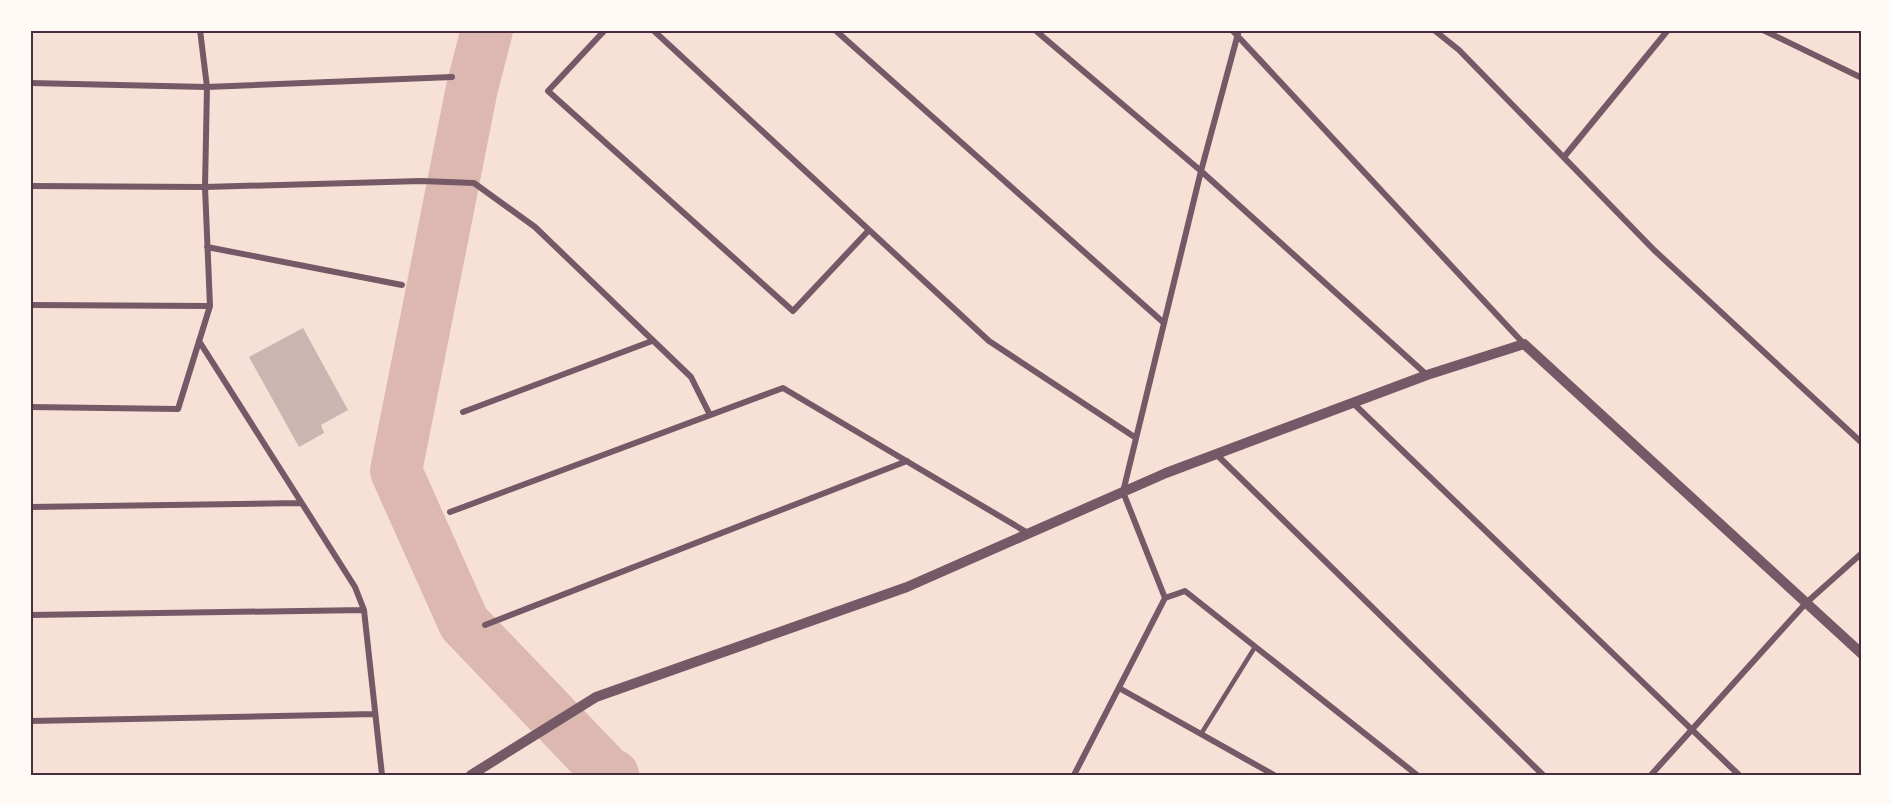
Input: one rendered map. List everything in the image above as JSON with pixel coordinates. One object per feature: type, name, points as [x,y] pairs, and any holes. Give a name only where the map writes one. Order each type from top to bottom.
[{"type":"street","points":[[30,407],[178,409],[210,306],[205,187],[207,87],[200,30]]},
{"type":"street","points":[[605,30],[548,91],[793,311],[869,230]]},
{"type":"street","points":[[653,30],[989,341],[1136,438]]},
{"type":"street","points":[[835,30],[1164,323]]},
{"type":"street","points":[[1035,30],[1201,171],[1427,375]]},
{"type":"street","points":[[1434,30],[1459,50],[1654,250],[1862,443]]},
{"type":"street","points":[[1564,157],[1668,30]]},
{"type":"street","points":[[1763,30],[1862,78]]},
{"type":"street","points":[[1165,598],[1123,492],[1236,32]]},
{"type":"street","points":[[1236,32],[1524,344],[1862,654]]},
{"type":"street","points":[[30,83],[207,87],[452,77]]},
{"type":"street","points":[[30,186],[205,187],[421,181],[474,183],[535,227],[691,376],[710,415]]},
{"type":"street","points":[[207,247],[402,285]]},
{"type":"street","points":[[30,306],[210,306]]},
{"type":"street","points":[[199,341],[355,587],[364,610],[382,775]]},
{"type":"street","points":[[463,412],[652,341]]},
{"type":"street","points":[[471,775],[596,697],[907,586],[1216,454],[1427,375],[1524,344]]},
{"type":"street","points":[[450,512],[783,388],[1028,533]]},
{"type":"street","points":[[1353,403],[1739,775]]},
{"type":"street","points":[[1216,454],[1542,775]]},
{"type":"street","points":[[485,625],[907,461]]},
{"type":"street","points":[[30,507],[301,503]]},
{"type":"street","points":[[1651,775],[1806,603],[1862,553]]},
{"type":"street","points":[[1074,775],[1165,598],[1185,591],[1417,775]]},
{"type":"street","points":[[30,615],[364,610]]},
{"type":"street","points":[[1119,688],[1274,775]]},
{"type":"street","points":[[30,721],[375,714]]},
{"type":"lane","points":[[1201,734],[1256,647]]},
{"type":"building","points":[[303,328],[348,410],[321,425],[324,433],[299,447],[249,357]]},
{"type":"waterway","points":[[487,30],[472,88],[396,471],[464,623],[606,771],[613,775]]}]
